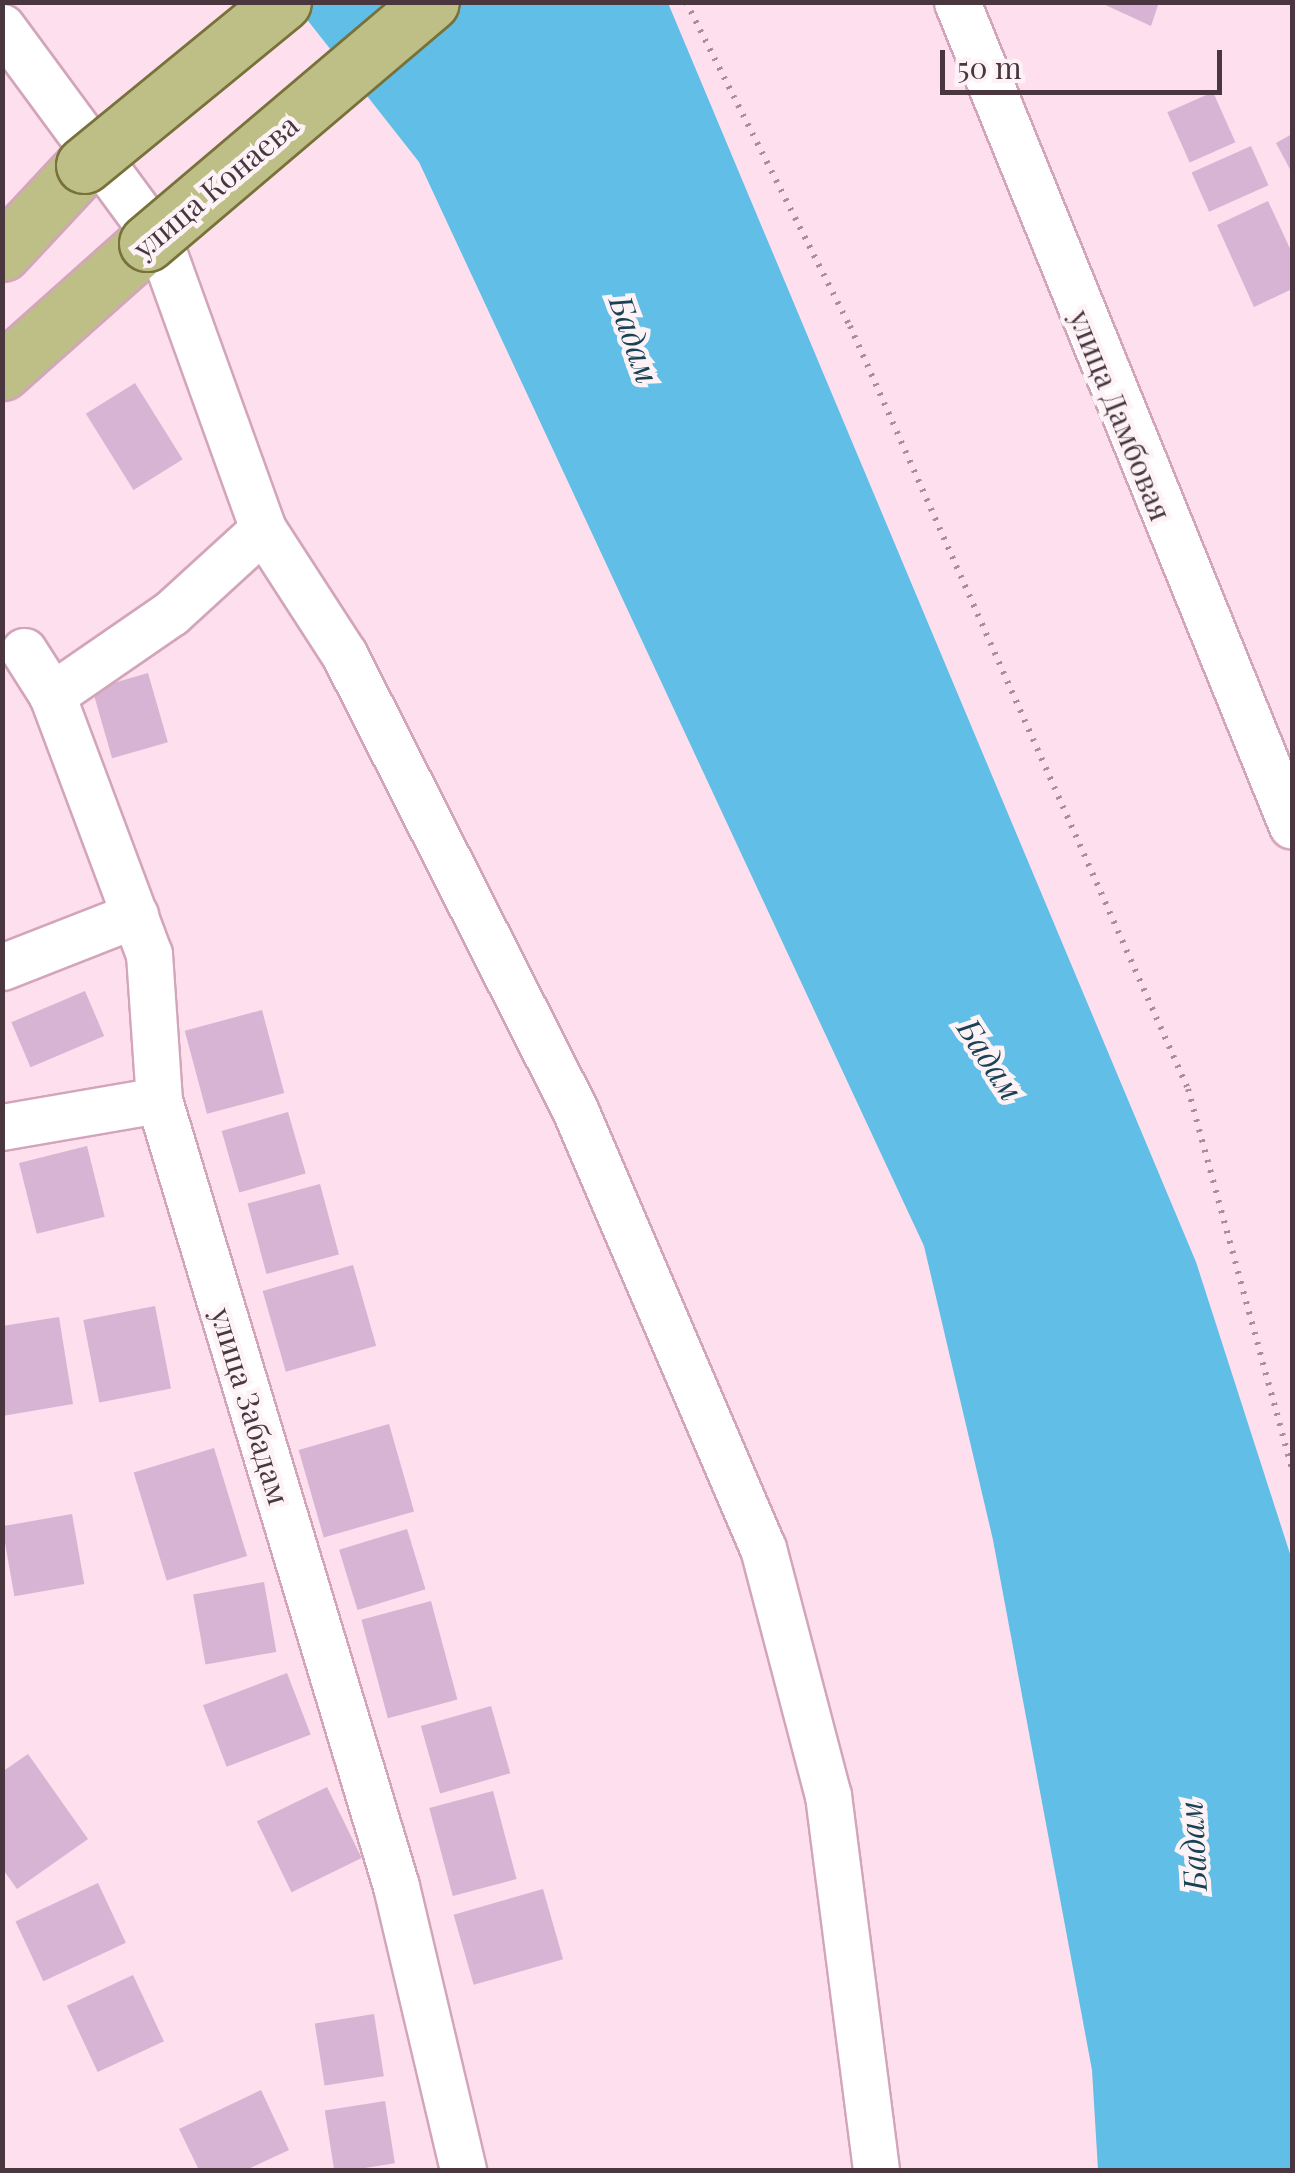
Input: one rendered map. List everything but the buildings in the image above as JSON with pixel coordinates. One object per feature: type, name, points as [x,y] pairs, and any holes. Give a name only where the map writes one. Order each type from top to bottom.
[{"type":"main road","points":[[2,253],[84,165],[283,2]]},
{"type":"main road","name":"улица Конаева","points":[[2,372],[431,2]]},
{"type":"street","name":"улица Дамбовая","points":[[963,7],[1288,803]]},
{"type":"street","points":[[2,27],[159,240],[263,528],[344,654],[575,1110],[763,1548],[828,1795],[876,2170]]},
{"type":"street","points":[[52,696],[171,613],[263,528]]},
{"type":"street","name":"улица Забадам","points":[[24,651],[52,696],[149,954],[159,1100],[396,1886],[464,2170]]},
{"type":"street","points":[[2,967],[134,915]]},
{"type":"street","points":[[2,1126],[159,1100]]},
{"type":"path","points":[[686,2],[850,326],[1188,1089],[1292,1470]]},
{"type":"water","name":"Бадам","points":[[294,3],[668,3],[1196,1262],[1292,1560],[1292,2170],[1098,2170],[1092,2070],[993,1540],[924,1246],[419,162]]}]
